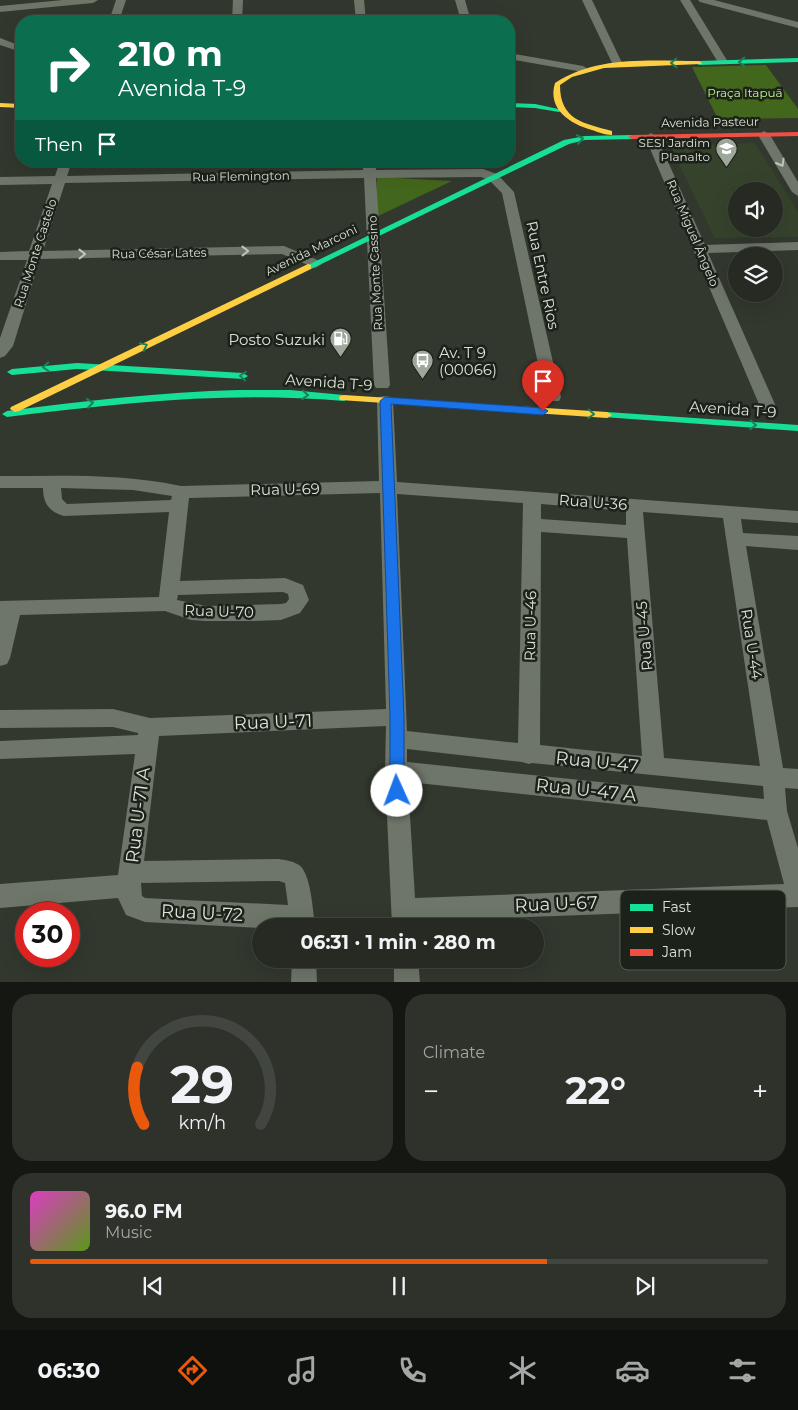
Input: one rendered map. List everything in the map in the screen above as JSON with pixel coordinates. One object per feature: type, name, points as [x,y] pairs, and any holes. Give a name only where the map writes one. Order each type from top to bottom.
[{"type":"main road","points":[[515,100],[540,92],[583,69],[618,65],[798,60]]},
{"type":"main road","points":[[557,84],[554,97],[563,113]]},
{"type":"main road","points":[[515,102],[563,113],[585,125],[623,137]]},
{"type":"main road","points":[[0,105],[15,106]]},
{"type":"main road","name":"Avenida Marconi","points":[[515,162],[551,144],[561,131],[563,113]]},
{"type":"main road","name":"Avenida Pasteur","points":[[623,137],[798,134]]},
{"type":"main road","name":"Avenida Marconi","points":[[515,158],[551,144],[585,138],[623,137]]},
{"type":"main road","name":"Avenida Marconi","points":[[488,175],[499,167]]},
{"type":"main road","name":"Avenida Marconi","points":[[7,413],[309,261],[504,167]]},
{"type":"main road","name":"Avenida Marconi","points":[[76,366],[309,261]]},
{"type":"main road","points":[[6,370],[76,366],[252,377]]},
{"type":"main road","points":[[6,370],[26,384],[26,394],[7,413]]},
{"type":"main road","name":"Avenida T-9","points":[[7,413],[111,401],[197,394],[383,389],[798,428]]},
{"type":"street","points":[[0,9],[93,0]]},
{"type":"street","points":[[116,15],[121,0]]},
{"type":"street","points":[[237,15],[238,0]]},
{"type":"street","points":[[359,0],[360,15]]},
{"type":"street","points":[[460,0],[464,15]]},
{"type":"street","points":[[587,0],[618,65]]},
{"type":"street","points":[[684,0],[722,62]]},
{"type":"street","points":[[703,0],[795,24]]},
{"type":"street","points":[[742,0],[795,24]]},
{"type":"street","points":[[0,41],[15,47]]},
{"type":"street","points":[[515,58],[537,65],[557,84]]},
{"type":"street","points":[[515,62],[583,69]]},
{"type":"street","points":[[764,135],[798,192]]},
{"type":"street","name":"Rua Miguel Ângelo","points":[[651,137],[770,411]]},
{"type":"street","name":"Rua Monte Castelo","points":[[6,370],[2,349],[64,167]]},
{"type":"street","name":"Rua Flemington","points":[[0,181],[369,167],[488,175]]},
{"type":"street","name":"Rua Monte Cassino","points":[[369,167],[388,487],[397,717],[396,771],[404,918]]},
{"type":"street","name":"Rua Entre Rios","points":[[488,175],[508,192],[553,397]]},
{"type":"street","points":[[700,249],[798,246]]},
{"type":"street","name":"Rua César Lates","points":[[0,256],[284,250],[309,261]]},
{"type":"street","name":"Rua U-69","points":[[0,482],[132,483],[180,498]]},
{"type":"street","name":"Rua U-69","points":[[52,482],[53,500],[56,506],[64,510],[180,498],[388,487]]},
{"type":"street","name":"Rua U-36","points":[[388,487],[798,517]]},
{"type":"street","points":[[169,596],[180,498]]},
{"type":"street","name":"Rua U-46","points":[[529,755],[532,498]]},
{"type":"street","name":"Rua U-45","points":[[634,505],[654,768]]},
{"type":"street","name":"Rua U-44","points":[[732,512],[773,776],[776,811],[798,890]]},
{"type":"street","name":"Rua U-36","points":[[531,525],[635,532]]},
{"type":"street","points":[[735,539],[798,543]]},
{"type":"street","name":"Rua U-70","points":[[6,608],[284,585],[296,590],[299,600],[293,608],[281,612],[192,613],[176,609],[169,596]]},
{"type":"street","points":[[0,658],[6,608]]},
{"type":"street","name":"Rua U-71","points":[[0,750],[148,735],[397,717]]},
{"type":"street","name":"Rua U-71","points":[[0,719],[113,718],[148,735]]},
{"type":"street","name":"Rua U-71 A","points":[[130,879],[148,735]]},
{"type":"street","name":"Rua U-47","points":[[397,739],[654,768],[798,779]]},
{"type":"street","name":"Rua U-47 A","points":[[396,771],[776,811]]},
{"type":"street","name":"Rua U-72","points":[[0,896],[130,879],[279,870],[291,873],[296,878],[301,918]]},
{"type":"street","name":"Rua U-72","points":[[130,879],[130,898],[135,907],[145,910],[252,918]]},
{"type":"street","name":"Rua U-67","points":[[404,918],[620,905]]},
{"type":"street","points":[[304,968],[304,982]]},
{"type":"street","points":[[406,968],[407,982]]},
{"type":"shaded area","name":"SESI Jardim Planalto","points":[[755,143],[779,182],[728,182],[728,237],[783,237],[783,188],[798,212],[798,237],[715,238],[670,146]]},
{"type":"green space","name":"Praça Itapuã","points":[[766,65],[798,109],[798,118],[718,119],[692,67]]},
{"type":"green space","points":[[377,177],[452,181],[376,217]]},
{"type":"traffic: fast","points":[[699,63],[798,60]]},
{"type":"traffic: fast","points":[[515,105],[559,110]]},
{"type":"traffic: fast","points":[[308,267],[567,142],[585,138],[632,137]]},
{"type":"traffic: fast","points":[[12,372],[77,366],[243,376]]},
{"type":"traffic: fast","points":[[7,414],[139,399],[205,394],[281,393],[344,398]]},
{"type":"traffic: fast","points":[[607,415],[798,428]]},
{"type":"traffic: slow","points":[[609,133],[588,127],[571,119],[564,113],[557,96],[557,84],[570,76],[604,66],[645,63],[699,63]]},
{"type":"traffic: slow","points":[[0,105],[15,106]]},
{"type":"traffic: slow","points":[[15,409],[308,267]]},
{"type":"traffic: slow","points":[[344,398],[607,415]]},
{"type":"traffic: jam","points":[[632,137],[798,134]]},
{"type":"place","name":"SESI Jardim Planalto","points":[[726,168]]},
{"type":"place","name":"Posto Suzuki","points":[[341,358]]},
{"type":"place","name":"Av. T 9 (00066)","points":[[423,380]]},
{"type":"route","points":[[397,791],[397,717],[385,401],[543,411]]}]
